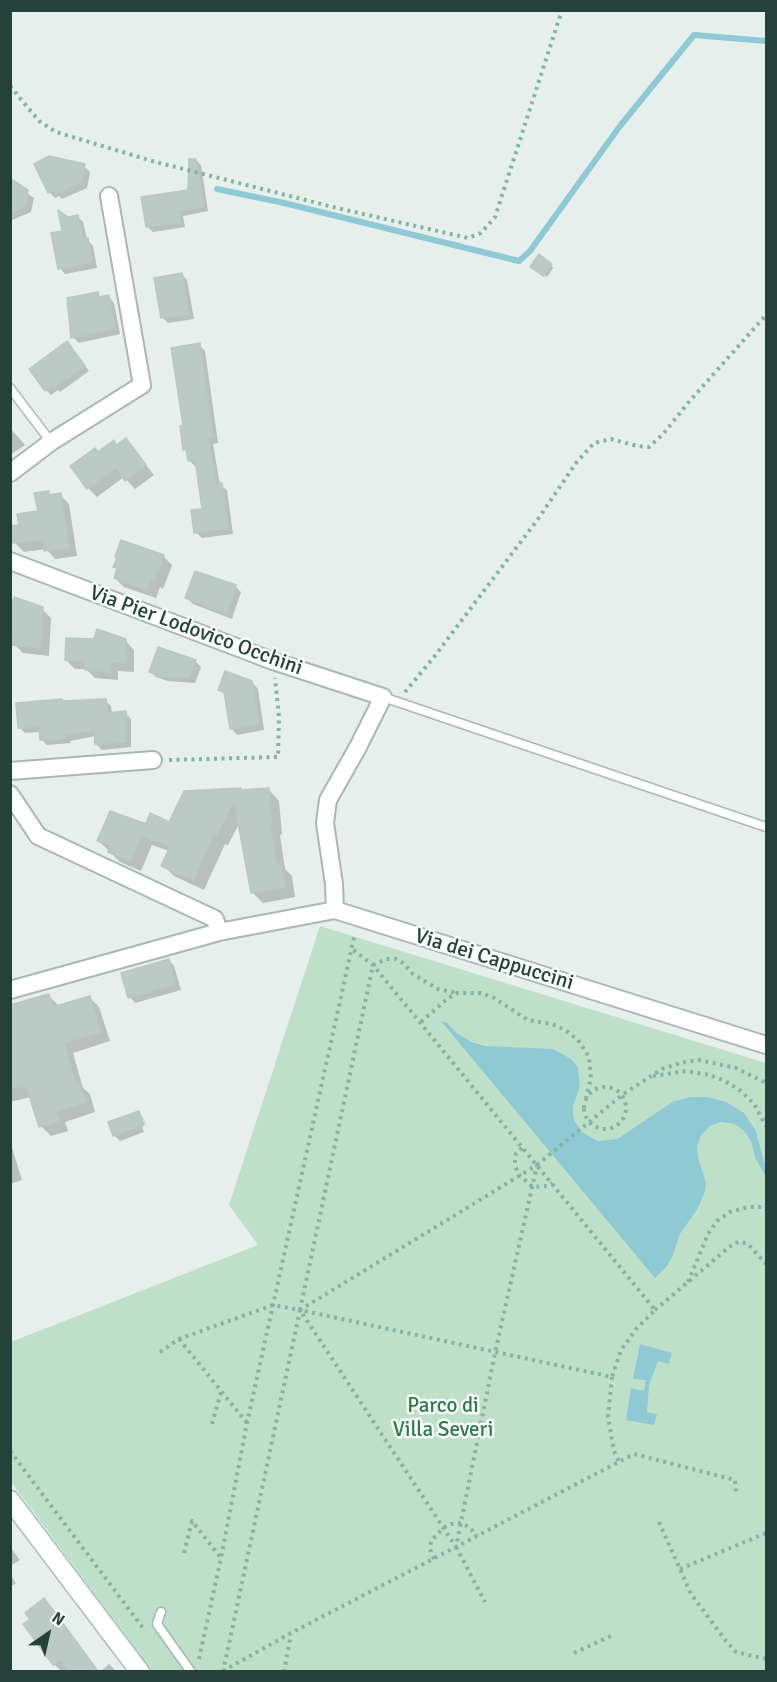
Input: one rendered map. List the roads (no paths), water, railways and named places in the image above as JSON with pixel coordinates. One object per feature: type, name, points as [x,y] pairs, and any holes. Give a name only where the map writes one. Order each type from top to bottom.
[{"type":"street","points":[[10,473],[51,442],[142,386],[109,196]]},
{"type":"street","name":"Via Pier Lodovico Occhini","points":[[10,561],[273,661],[390,699]]},
{"type":"street","points":[[335,910],[334,884],[325,823],[327,800],[390,699]]},
{"type":"street","points":[[10,771],[153,760]]},
{"type":"street","points":[[10,794],[38,836],[215,919],[219,932]]},
{"type":"street","name":"Via dei Cappuccini","points":[[10,990],[219,932],[335,910],[766,1045]]},
{"type":"street","points":[[10,1500],[140,1671]]},
{"type":"lane","points":[[10,388],[51,442]]},
{"type":"lane","points":[[390,699],[766,827]]},
{"type":"lane","points":[[161,1612],[157,1624],[194,1668]]},
{"type":"water","points":[[441,1021],[472,1042],[486,1046],[553,1049],[571,1059],[578,1067],[580,1086],[573,1107],[574,1120],[582,1132],[598,1141],[617,1139],[672,1102],[690,1097],[707,1097],[726,1102],[744,1113],[756,1131],[766,1168],[766,1177],[755,1158],[751,1141],[743,1130],[734,1124],[721,1122],[710,1126],[701,1136],[697,1146],[698,1158],[706,1182],[705,1192],[697,1210],[680,1234],[667,1266],[655,1278]]},
{"type":"water","points":[[640,1344],[672,1353],[669,1364],[658,1361],[649,1385],[647,1412],[657,1414],[654,1425],[626,1420],[631,1388],[644,1391],[646,1380],[633,1379]]},
{"type":"waterway","points":[[217,189],[284,203],[519,261],[530,251],[620,126],[694,35],[766,41]]},
{"type":"park label","name":"Parco di Villa Severi","points":[[443,1418]]}]
